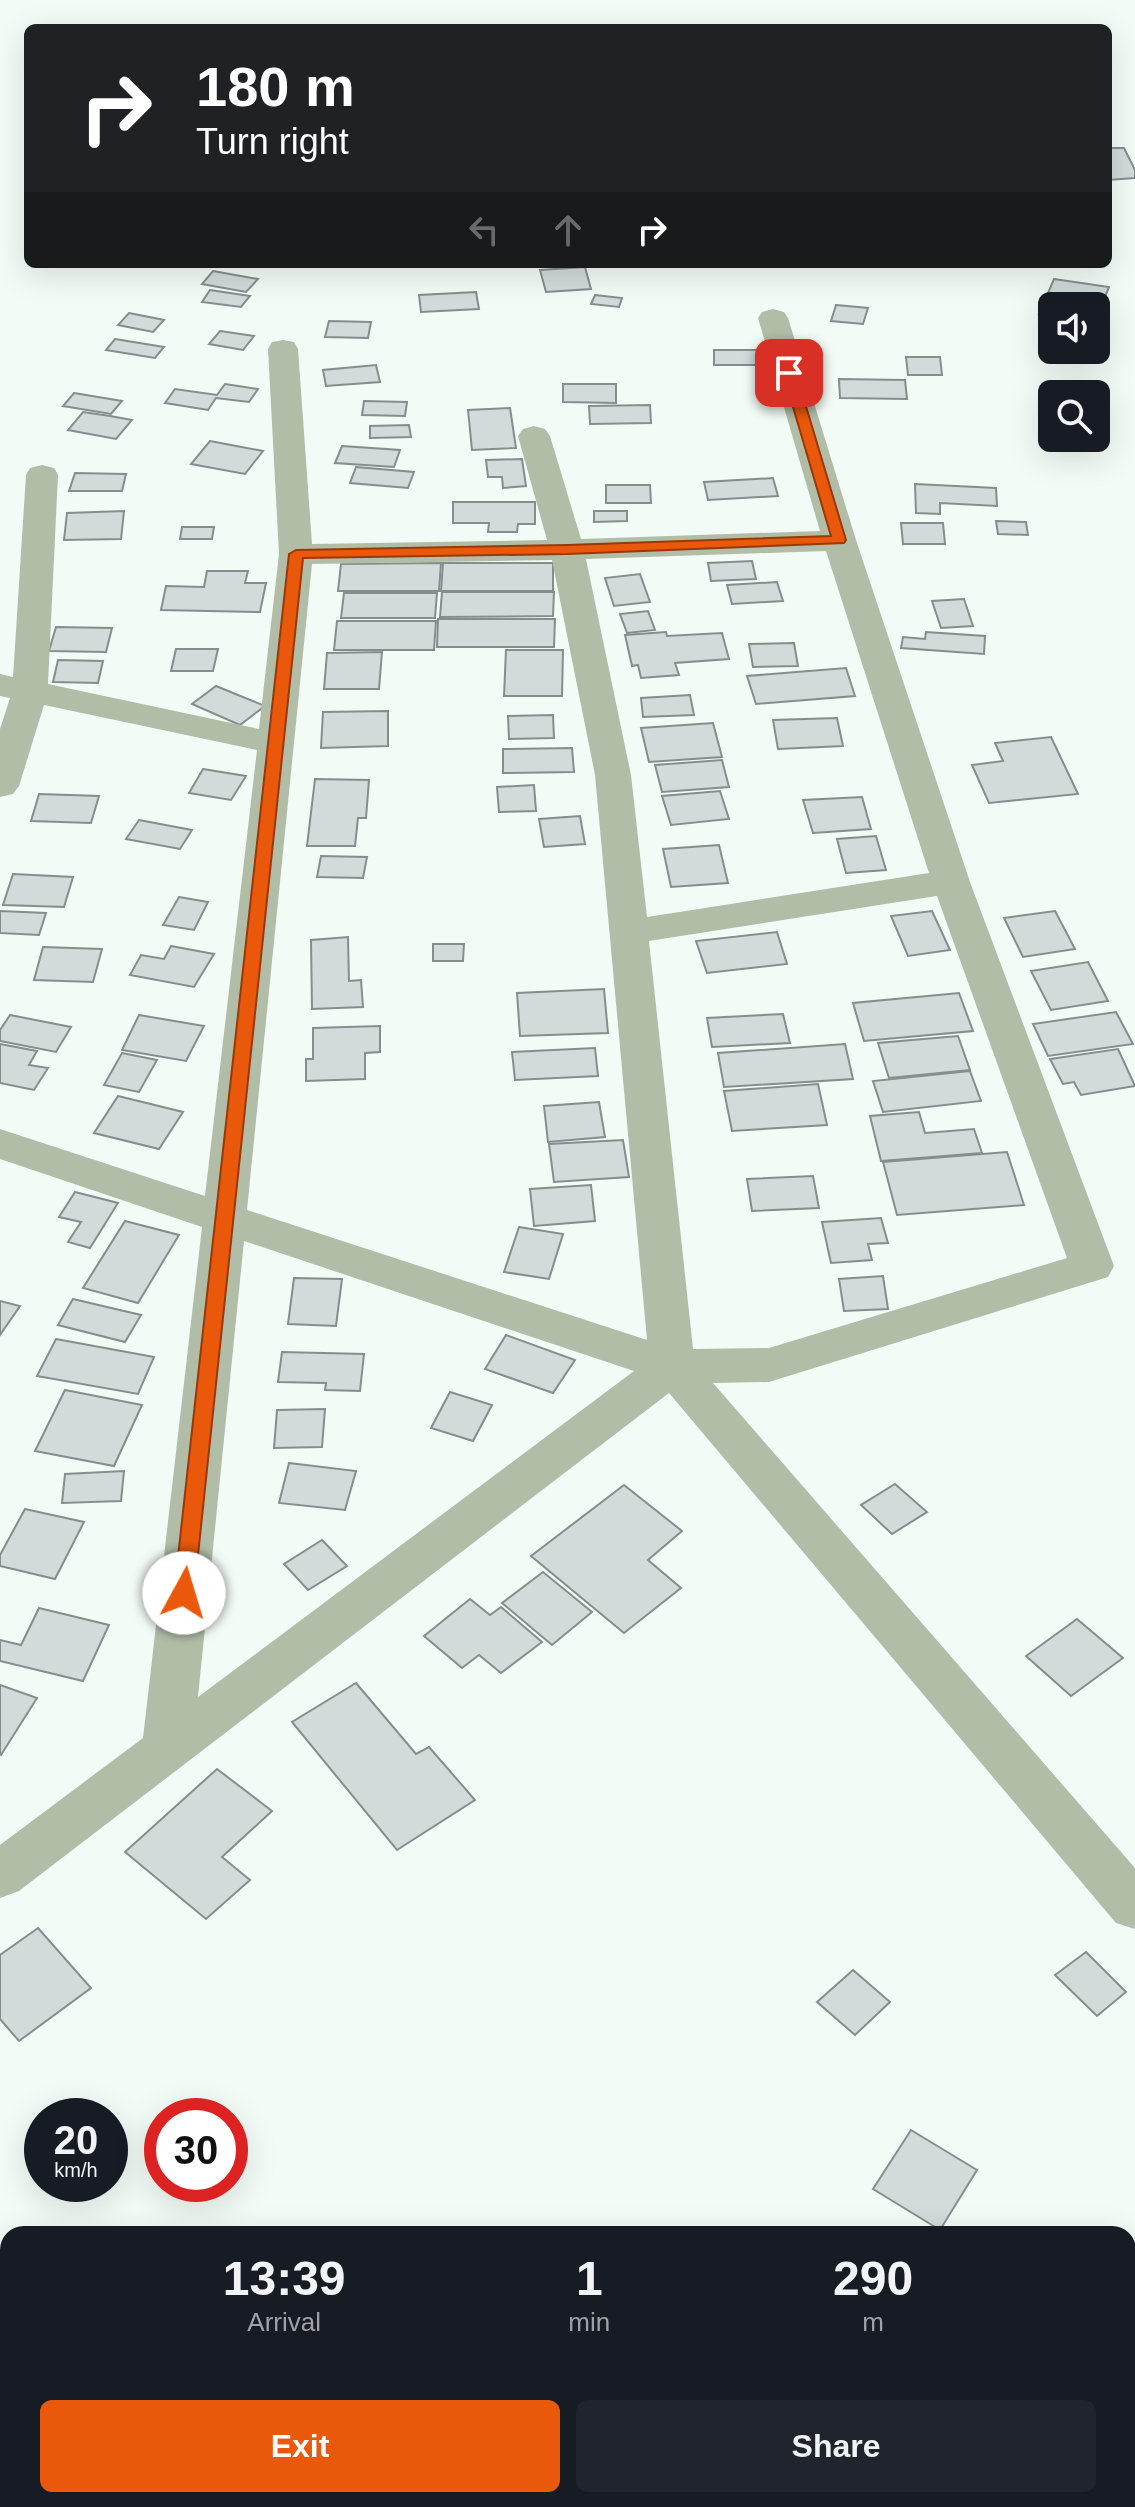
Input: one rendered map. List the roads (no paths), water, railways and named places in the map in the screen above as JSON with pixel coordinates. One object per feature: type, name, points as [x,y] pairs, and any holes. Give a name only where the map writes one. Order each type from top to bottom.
[{"type":"street","points":[[0,1144],[672,1366],[769,1365],[1092,1266],[951,882],[839,540],[773,318]]},
{"type":"street","points":[[167,1749],[296,554],[283,349]]},
{"type":"street","points":[[534,436],[567,550],[613,775],[672,1366],[1135,1906]]},
{"type":"street","points":[[0,786],[42,475]]},
{"type":"street","points":[[296,554],[567,550],[839,540]]},
{"type":"street","points":[[15,689],[276,743]]},
{"type":"street","points":[[628,932],[951,882]]},
{"type":"street","points":[[0,1875],[672,1366]]}]
